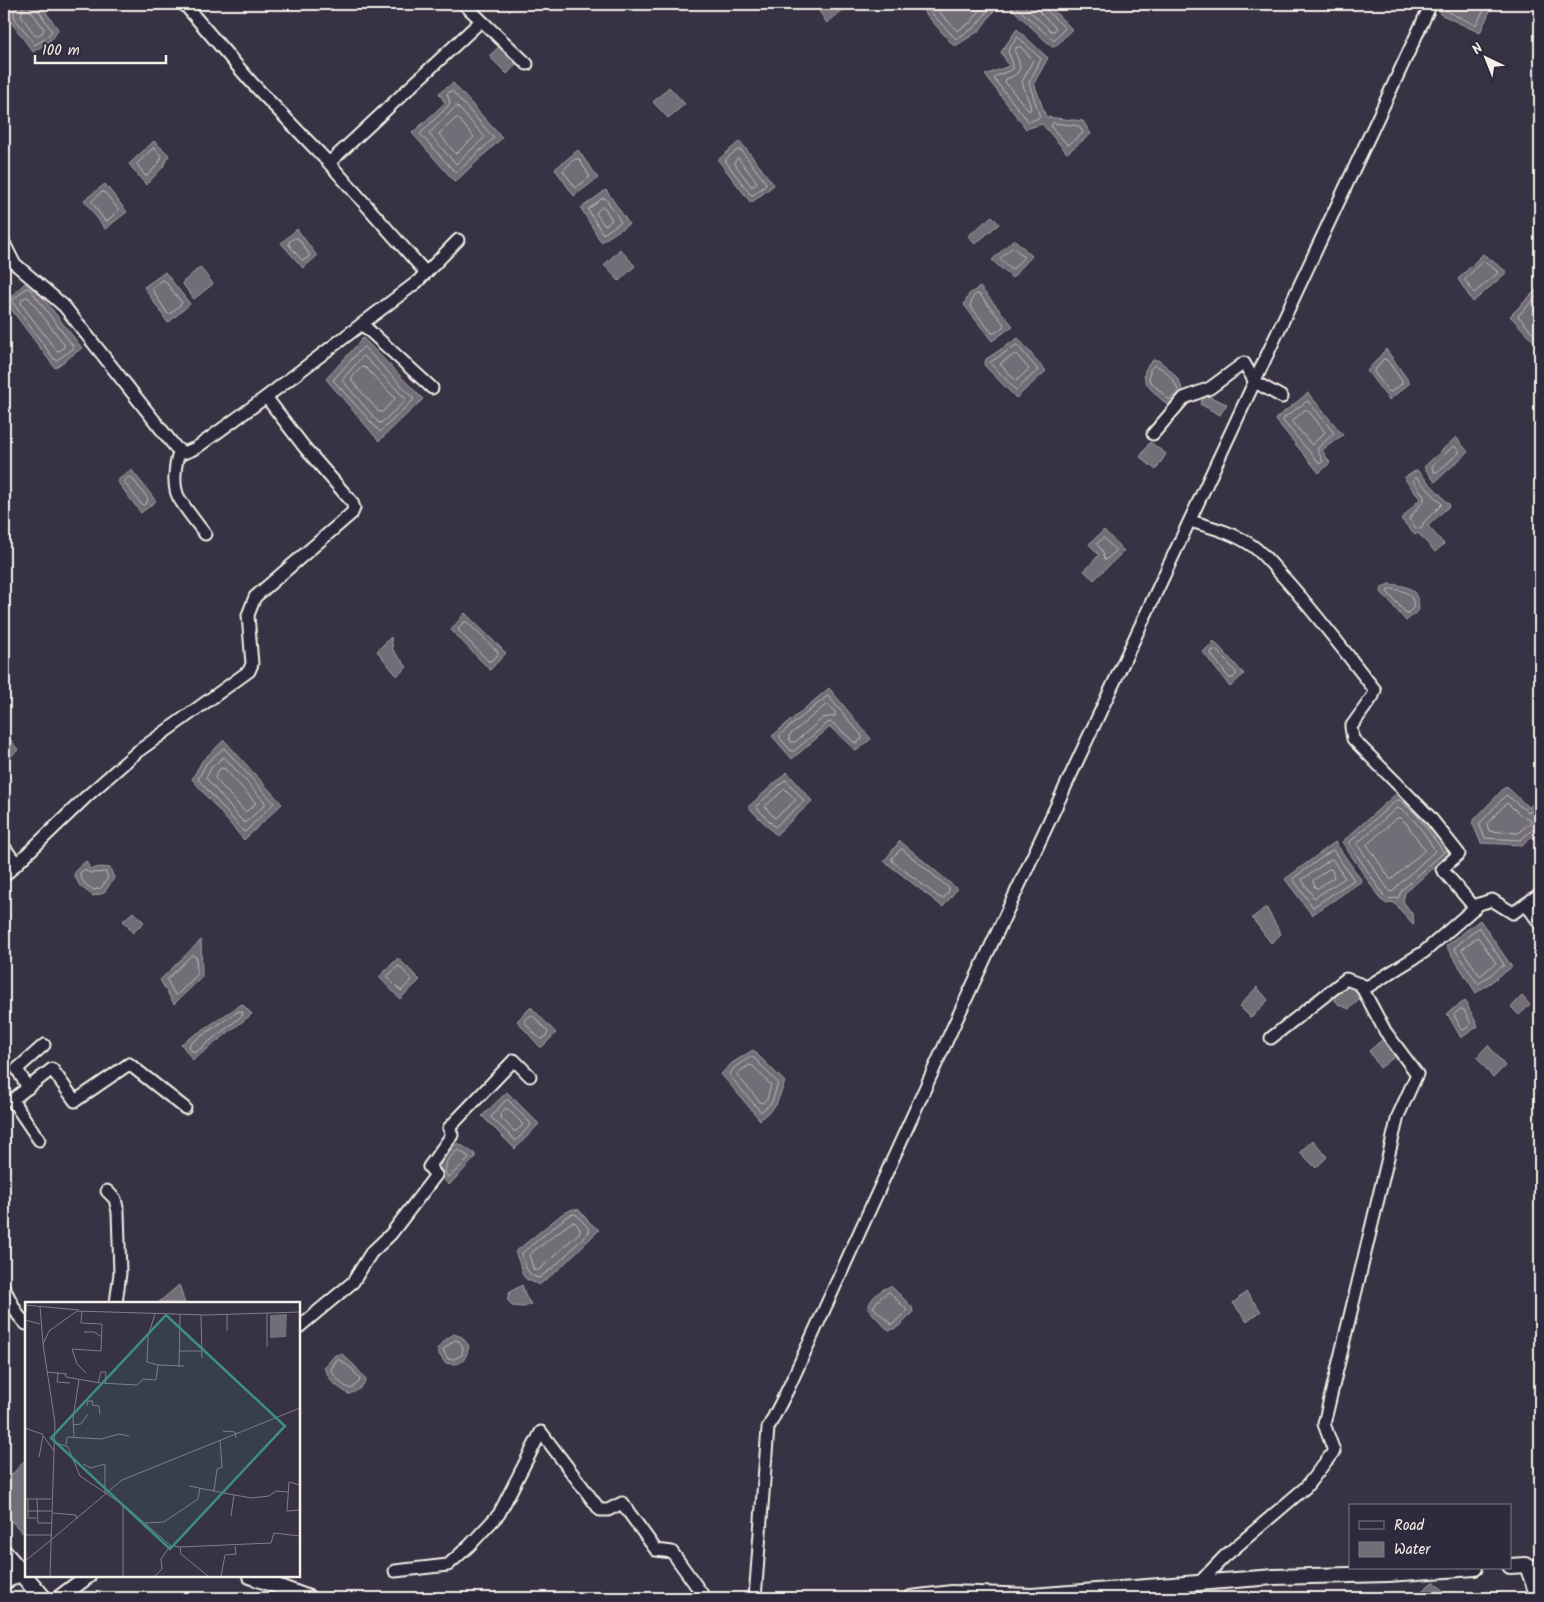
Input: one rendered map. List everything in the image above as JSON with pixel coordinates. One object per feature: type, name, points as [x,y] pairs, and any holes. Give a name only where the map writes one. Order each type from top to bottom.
[{"type":"highway","points":[[4,1553],[43,1598]]},
{"type":"highway","points":[[4,1581],[19,1572]]},
{"type":"main road","points":[[1512,1566],[1525,1565],[1534,1569],[1540,1565]]},
{"type":"main road","points":[[911,1598],[934,1597],[952,1593],[1032,1596],[1274,1577],[1388,1574],[1446,1570]]},
{"type":"main road","points":[[59,1598],[87,1577]]},
{"type":"main road","points":[[253,1577],[309,1598]]},
{"type":"street","points":[[184,4],[252,83],[329,163],[426,273]]},
{"type":"street","points":[[464,4],[528,64]]},
{"type":"street","points":[[755,1598],[768,1428],[788,1389],[953,1027],[1431,4]]},
{"type":"street","points":[[329,163],[481,21]]},
{"type":"street","points":[[4,243],[14,264],[64,306],[170,441],[184,453],[196,448],[266,398],[417,282],[458,240]]},
{"type":"street","points":[[362,324],[432,388]]},
{"type":"street","points":[[1153,434],[1184,398],[1210,388],[1244,363],[1255,382],[1282,396]]},
{"type":"street","points":[[4,876],[86,797],[137,752],[249,671],[252,664],[248,615],[255,597],[352,513],[354,508],[352,502],[305,448],[266,398]]},
{"type":"street","points":[[180,451],[175,470],[177,496],[205,534]]},
{"type":"street","points":[[1190,520],[1240,539],[1253,546],[1264,556],[1305,601],[1375,690],[1373,696],[1351,727],[1353,739],[1429,816],[1459,854],[1442,869],[1475,908]]},
{"type":"street","points":[[4,847],[16,863]]},
{"type":"street","points":[[1271,1038],[1346,979],[1367,987],[1424,952],[1479,904],[1492,900],[1514,913],[1540,894]]},
{"type":"street","points":[[1526,904],[1540,924]]},
{"type":"street","points":[[1198,1584],[1224,1557],[1306,1487],[1334,1451],[1324,1424],[1398,1116],[1417,1074],[1385,1031],[1360,984]]},
{"type":"street","points":[[28,1088],[17,1069],[44,1045]]},
{"type":"street","points":[[300,1326],[353,1282],[372,1253],[391,1234],[436,1175],[429,1168],[452,1136],[449,1128],[514,1060],[530,1076]]},
{"type":"street","points":[[39,1140],[12,1100],[52,1069],[74,1101],[129,1064],[185,1108]]},
{"type":"street","points":[[107,1191],[115,1199],[118,1212],[120,1273],[116,1302]]},
{"type":"street","points":[[4,1288],[18,1315],[25,1323]]},
{"type":"street","points":[[395,1571],[448,1565],[470,1545],[499,1514],[541,1432],[600,1510],[608,1510],[622,1503],[656,1550],[672,1552],[705,1598]]},
{"type":"street","points":[[1525,1565],[1537,1598]]},
{"type":"water","points":[[15,4],[40,4],[58,29],[51,40],[33,52],[8,18],[9,8]]},
{"type":"water","points":[[822,4],[838,4],[843,10],[827,23],[817,8]]},
{"type":"water","points":[[919,4],[999,4],[979,31],[957,45],[953,45]]},
{"type":"water","points":[[1007,4],[1047,4],[1072,29],[1056,46],[1052,47]]},
{"type":"water","points":[[1442,4],[1493,4],[1480,33],[1440,14],[1439,10]]},
{"type":"water","points":[[1017,29],[1048,58],[1034,83],[1046,117],[1083,121],[1091,134],[1067,153],[1042,124],[1026,129],[985,75],[1009,66],[1001,52]]},
{"type":"water","points":[[501,45],[519,61],[507,74],[489,56]]},
{"type":"water","points":[[453,83],[502,138],[455,182],[412,133],[445,103],[439,93]]},
{"type":"water","points":[[669,87],[685,104],[668,118],[653,102]]},
{"type":"water","points":[[154,141],[169,155],[163,167],[146,185],[129,164]]},
{"type":"water","points":[[740,141],[774,185],[751,203],[718,160]]},
{"type":"water","points":[[578,150],[598,178],[574,196],[555,169]]},
{"type":"water","points":[[105,184],[127,212],[105,229],[84,200]]},
{"type":"water","points":[[606,190],[629,224],[601,242],[581,208]]},
{"type":"water","points":[[992,216],[999,224],[975,244],[968,236]]},
{"type":"water","points":[[297,229],[317,256],[303,268],[281,243]]},
{"type":"water","points":[[1014,239],[1032,256],[1012,278],[992,260]]},
{"type":"water","points":[[620,249],[635,266],[619,281],[604,265]]},
{"type":"water","points":[[1483,254],[1507,272],[1473,302],[1458,279]]},
{"type":"water","points":[[200,267],[213,284],[194,299],[182,283]]},
{"type":"water","points":[[165,272],[190,304],[168,323],[144,287]]},
{"type":"water","points":[[29,280],[82,348],[55,368],[5,301]]},
{"type":"water","points":[[1540,286],[1540,346],[1539,347],[1510,316]]},
{"type":"water","points":[[980,287],[1013,326],[992,341],[964,305],[969,294]]},
{"type":"water","points":[[363,338],[423,399],[379,441],[326,379]]},
{"type":"water","points":[[1018,338],[1046,371],[1016,398],[984,365],[986,359]]},
{"type":"water","points":[[1386,349],[1410,383],[1389,400],[1367,371]]},
{"type":"water","points":[[1153,360],[1158,360],[1167,367],[1180,382],[1183,392],[1173,405],[1168,406],[1147,384],[1145,373]]},
{"type":"water","points":[[1308,393],[1343,435],[1322,450],[1330,463],[1319,473],[1275,419]]},
{"type":"water","points":[[1205,395],[1227,404],[1220,415],[1200,404]]},
{"type":"water","points":[[1456,437],[1468,452],[1435,482],[1424,467]]},
{"type":"water","points":[[1150,442],[1166,454],[1156,470],[1140,457]]},
{"type":"water","points":[[131,469],[156,501],[141,513],[117,481]]},
{"type":"water","points":[[1417,470],[1450,505],[1428,526],[1444,544],[1435,552],[1418,533],[1415,535],[1401,519],[1420,499],[1404,478]]},
{"type":"water","points":[[1104,530],[1124,551],[1094,580],[1084,571],[1099,555],[1089,544]]},
{"type":"water","points":[[1389,584],[1407,587],[1417,597],[1419,610],[1406,621],[1381,592],[1382,587]]},
{"type":"water","points":[[465,613],[506,653],[490,670],[451,630]]},
{"type":"water","points":[[391,637],[393,650],[407,667],[397,676],[377,651]]},
{"type":"water","points":[[1214,641],[1244,674],[1230,687],[1203,652]]},
{"type":"water","points":[[829,688],[871,739],[856,751],[830,727],[792,759],[772,736]]},
{"type":"water","points":[[4,730],[18,750],[4,762]]},
{"type":"water","points":[[224,740],[282,804],[244,840],[192,779],[202,761]]},
{"type":"water","points":[[787,772],[812,801],[776,835],[748,807]]},
{"type":"water","points":[[1506,786],[1529,808],[1540,796],[1540,829],[1523,845],[1481,843],[1472,822]]},
{"type":"water","points":[[1398,792],[1419,810],[1451,852],[1405,893],[1403,901],[1413,915],[1414,925],[1393,902],[1387,904],[1381,900],[1342,842]]},
{"type":"water","points":[[900,841],[957,889],[943,907],[884,861]]},
{"type":"water","points":[[1335,842],[1362,881],[1312,915],[1285,879]]},
{"type":"water","points":[[86,861],[90,869],[110,868],[114,878],[104,893],[93,896],[80,886],[74,875],[76,870]]},
{"type":"water","points":[[1266,907],[1281,934],[1271,943],[1252,918]]},
{"type":"water","points":[[133,912],[144,922],[133,933],[123,921]]},
{"type":"water","points":[[1480,920],[1512,967],[1476,993],[1446,946]]},
{"type":"water","points":[[201,940],[202,977],[174,1004],[160,980]]},
{"type":"water","points":[[398,958],[420,980],[400,999],[379,977]]},
{"type":"water","points":[[1346,983],[1357,989],[1359,1000],[1349,1009],[1339,1005],[1332,996]]},
{"type":"water","points":[[1257,987],[1268,1000],[1251,1018],[1239,1006]]},
{"type":"water","points":[[1522,996],[1530,1005],[1519,1015],[1511,1007]]},
{"type":"water","points":[[1465,1001],[1478,1026],[1461,1038],[1447,1013]]},
{"type":"water","points":[[242,1004],[252,1014],[193,1060],[181,1044]]},
{"type":"water","points":[[531,1007],[556,1033],[541,1048],[517,1021]]},
{"type":"water","points":[[1384,1038],[1397,1055],[1380,1068],[1369,1051]]},
{"type":"water","points":[[1488,1045],[1505,1066],[1493,1078],[1477,1057]]},
{"type":"water","points":[[753,1050],[785,1082],[776,1105],[760,1120],[721,1074],[732,1063]]},
{"type":"water","points":[[507,1092],[539,1124],[515,1149],[482,1116]]},
{"type":"water","points":[[1313,1140],[1327,1157],[1316,1168],[1300,1152]]},
{"type":"water","points":[[458,1143],[475,1154],[475,1158],[449,1185],[441,1174],[441,1163],[447,1152]]},
{"type":"water","points":[[573,1209],[579,1210],[599,1230],[558,1270],[539,1285],[526,1279],[522,1274],[522,1269],[515,1252],[562,1214]]},
{"type":"water","points":[[179,1285],[185,1302],[159,1302]]},
{"type":"water","points":[[522,1285],[526,1297],[531,1304],[524,1307],[512,1306],[507,1299],[510,1292]]},
{"type":"water","points":[[891,1286],[912,1307],[913,1313],[898,1327],[889,1331],[868,1309],[876,1295],[883,1289]]},
{"type":"water","points":[[1246,1292],[1261,1311],[1247,1322],[1233,1303]]},
{"type":"water","points":[[454,1334],[462,1337],[469,1346],[468,1351],[462,1362],[455,1364],[445,1363],[437,1349]]},
{"type":"water","points":[[342,1354],[366,1380],[358,1389],[348,1394],[333,1383],[324,1368],[335,1355]]},
{"type":"water","points":[[25,1460],[25,1535],[4,1514],[4,1483]]},
{"type":"water","points":[[1434,1581],[1450,1598],[1413,1598]]}]
